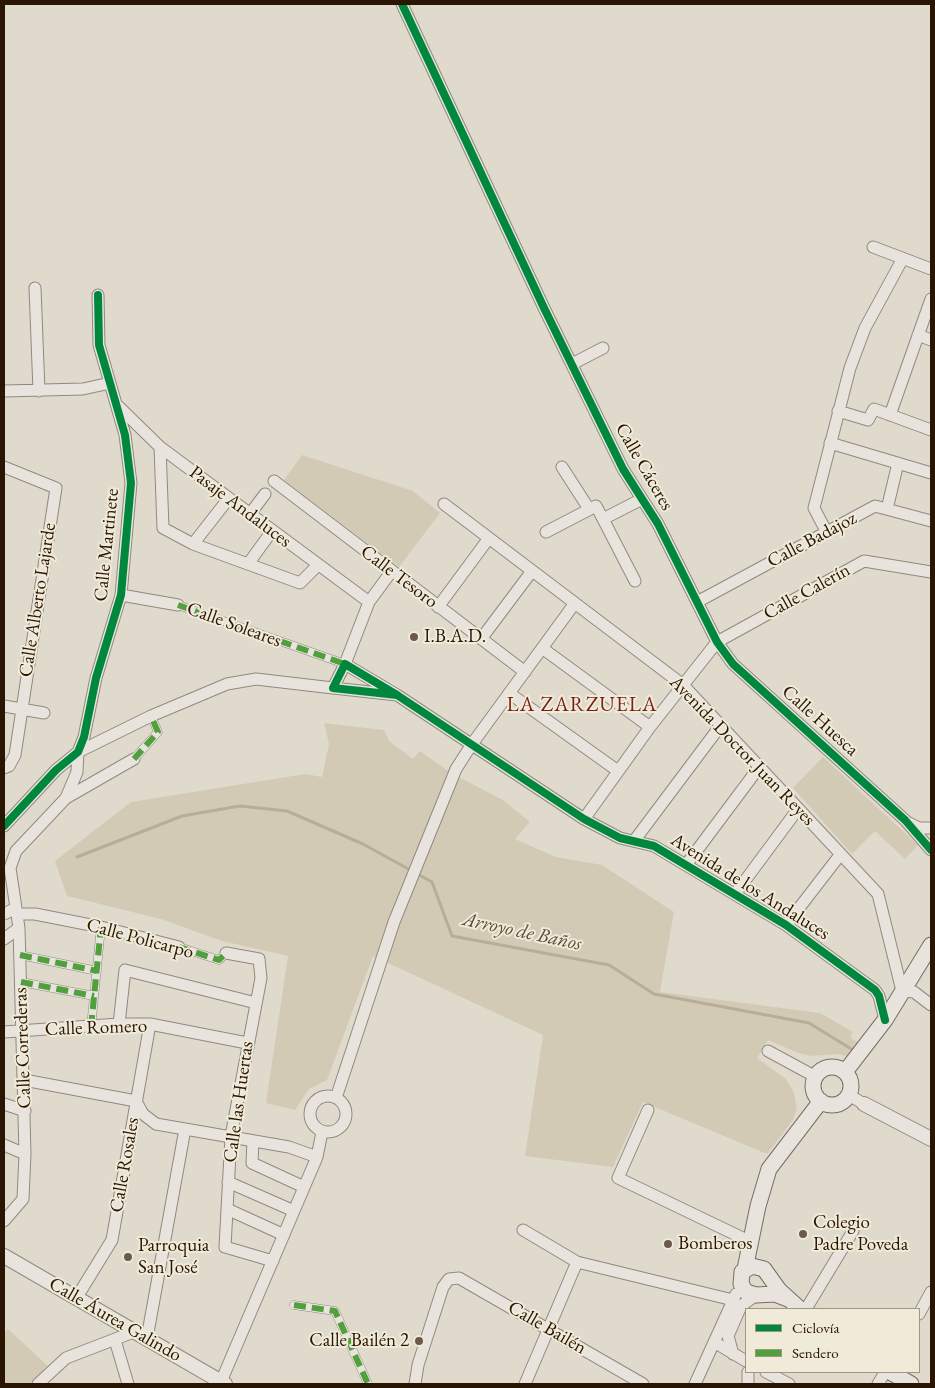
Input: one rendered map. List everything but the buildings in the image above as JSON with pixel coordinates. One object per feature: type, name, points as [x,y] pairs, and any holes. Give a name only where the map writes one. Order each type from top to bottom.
[{"type":"main road","points":[[845,1072],[885,1020],[931,945]]},
{"type":"main road","points":[[830,1067],[845,1072],[851,1081],[849,1095],[835,1105],[821,1101],[813,1088],[816,1077],[822,1070],[830,1067]]},
{"type":"main road","points":[[788,1299],[775,1294],[758,1295],[746,1292],[743,1276],[769,1169],[821,1101]]},
{"type":"main road","points":[[752,1236],[768,1273],[788,1299],[799,1308]]},
{"type":"main road","points":[[743,1276],[756,1266],[768,1273]]},
{"type":"main road","points":[[758,1295],[768,1288],[768,1273]]},
{"type":"main road","points":[[892,1373],[911,1384]]},
{"type":"street","name":"Calle Cáceres","points":[[402,4],[544,308],[622,469],[658,524],[718,642]]},
{"type":"street","points":[[873,247],[902,260],[931,269]]},
{"type":"street","points":[[826,531],[814,508],[838,411],[865,328],[902,260]]},
{"type":"street","points":[[35,288],[39,391]]},
{"type":"street","name":"Calle Martinete","points":[[66,798],[77,772],[78,752],[84,736],[96,678],[121,595],[130,483],[126,435],[99,345],[98,295]]},
{"type":"street","points":[[890,415],[931,299]]},
{"type":"street","points":[[918,335],[931,340]]},
{"type":"street","points":[[572,364],[603,348]]},
{"type":"street","points":[[4,391],[83,389],[110,383]]},
{"type":"street","name":"Pasaje Andaluces","points":[[117,405],[160,447],[369,602]]},
{"type":"street","points":[[838,411],[868,420],[874,409],[931,430]]},
{"type":"street","points":[[830,444],[931,473]]},
{"type":"street","points":[[160,447],[163,528],[193,544],[300,583],[318,565]]},
{"type":"street","points":[[887,509],[898,463]]},
{"type":"street","name":"Calle Alberto Lajarde","points":[[4,467],[56,488],[15,755],[6,767]]},
{"type":"street","points":[[562,467],[588,510]]},
{"type":"street","name":"Calle Tesoro","points":[[274,482],[525,672]]},
{"type":"street","points":[[250,514],[264,494]]},
{"type":"street","points":[[193,544],[229,498]]},
{"type":"street","points":[[604,520],[642,499]]},
{"type":"street","name":"Avenida Doctor Juan Reyes","points":[[444,504],[683,685],[760,766],[840,855],[878,894],[902,991]]},
{"type":"street","points":[[546,532],[596,506],[635,581]]},
{"type":"street","name":"Calle Badajoz","points":[[697,602],[826,531],[876,506],[931,521]]},
{"type":"street","points":[[248,564],[272,531]]},
{"type":"street","points":[[438,607],[489,538]]},
{"type":"street","name":"Calle Calerín","points":[[718,642],[864,561],[931,572]]},
{"type":"street","points":[[481,639],[532,571]]},
{"type":"street","points":[[333,688],[345,664],[369,602],[391,572]]},
{"type":"street","name":"Calle Soleares","points":[[121,595],[178,605],[345,664]]},
{"type":"street","points":[[336,1098],[394,922],[456,769],[472,744],[575,604]]},
{"type":"street","points":[[584,820],[650,727],[718,642]]},
{"type":"street","name":"Calle Huesca","points":[[718,642],[732,664],[905,820],[931,850]]},
{"type":"street","points":[[542,648],[650,727]]},
{"type":"street","name":"Avenida de los Andaluces","points":[[345,664],[397,695],[584,820],[620,838],[654,846],[786,925],[875,990],[879,996],[885,1020]]},
{"type":"street","points":[[5,822],[56,770],[78,752],[151,716],[227,684],[256,679],[397,695]]},
{"type":"street","points":[[510,693],[618,771]]},
{"type":"street","points":[[4,706],[44,713]]},
{"type":"street","points":[[66,798],[134,759],[158,732],[151,716]]},
{"type":"street","points":[[634,841],[721,726]]},
{"type":"street","points":[[686,865],[760,766]]},
{"type":"street","name":"Calle Correderas","points":[[4,1221],[23,1199],[25,1154],[19,928],[10,868],[16,850],[66,798]]},
{"type":"street","points":[[735,894],[798,809]]},
{"type":"street","name":"Calle Huesca","points":[[905,820],[919,828],[931,828]]},
{"type":"street","name":"Calle Huesca","points":[[915,832],[931,843]]},
{"type":"street","points":[[786,925],[840,855]]},
{"type":"street","points":[[4,914],[16,911]]},
{"type":"street","name":"Calle Policarpo","points":[[16,911],[102,927],[179,947],[219,960],[226,953],[259,959]]},
{"type":"street","points":[[91,1026],[102,927]]},
{"type":"street","points":[[4,939],[19,928]]},
{"type":"street","points":[[20,955],[97,971]]},
{"type":"street","name":"Calle las Huertas","points":[[259,959],[261,978],[230,1136],[225,1247],[273,1261]]},
{"type":"street","points":[[119,1024],[124,970],[256,1003]]},
{"type":"street","points":[[20,982],[94,996]]},
{"type":"street","points":[[902,991],[914,992],[931,1005]]},
{"type":"street","name":"Calle Romero","points":[[4,1032],[119,1024],[150,1024],[248,1042]]},
{"type":"street","name":"Calle Rosales","points":[[76,1297],[112,1240],[150,1024]]},
{"type":"street","points":[[768,1051],[816,1077]]},
{"type":"street","points":[[24,1080],[136,1101],[143,1114],[156,1124],[289,1147],[316,1157]]},
{"type":"street","points":[[849,1095],[931,1139]]},
{"type":"street","points":[[327,1096],[336,1098],[344,1106],[345,1120],[336,1131],[322,1132],[311,1122],[310,1108],[320,1098],[327,1096]]},
{"type":"street","points":[[4,1104],[24,1111]]},
{"type":"street","points":[[648,1110],[618,1178],[752,1236]]},
{"type":"street","points":[[38,1384],[66,1358],[116,1340],[142,1335],[185,1129]]},
{"type":"street","points":[[222,1384],[316,1157],[322,1132]]},
{"type":"street","points":[[254,1141],[252,1163],[304,1186]]},
{"type":"street","points":[[4,1145],[25,1154]]},
{"type":"street","points":[[228,1182],[294,1211]]},
{"type":"street","points":[[227,1209],[284,1235]]},
{"type":"street","points":[[523,1230],[577,1262],[733,1300]]},
{"type":"street","points":[[807,1308],[853,1231]]},
{"type":"street","name":"Calle Áurea Galindo","points":[[4,1256],[142,1335],[222,1384]]},
{"type":"street","points":[[525,1384],[577,1262]]},
{"type":"street","points":[[695,1384],[743,1276]]},
{"type":"street","name":"Calle Bailén","points":[[414,1384],[418,1365],[443,1287],[448,1279],[459,1278],[643,1384]]},
{"type":"street","points":[[920,1312],[931,1292]]},
{"type":"street","points":[[733,1354],[728,1336],[741,1306],[758,1295]]},
{"type":"street","points":[[294,1305],[335,1310],[368,1384]]},
{"type":"street","points":[[116,1340],[128,1384]]},
{"type":"street","points":[[714,1342],[745,1360]]},
{"type":"street","points":[[768,1373],[789,1384]]},
{"type":"street","points":[[878,1384],[884,1373]]},
{"type":"shaded area","points":[[302,455],[413,491],[440,513],[399,567],[284,480]]},
{"type":"shaded area","points":[[324,723],[384,730],[389,741],[413,759],[420,751],[451,773],[503,800],[530,822],[515,839],[556,857],[602,865],[674,912],[660,992],[820,1013],[853,1032],[850,1037],[858,1043],[847,1056],[837,1054],[812,1056],[798,1053],[768,1040],[757,1058],[786,1079],[794,1093],[797,1109],[793,1120],[767,1154],[643,1102],[613,1167],[525,1156],[543,1035],[373,956],[327,1080],[309,1089],[295,1110],[266,1103],[288,956],[222,941],[161,919],[67,896],[55,861],[131,802],[305,774],[322,777],[329,744]]},
{"type":"shaded area","points":[[823,757],[918,845],[905,859],[875,831],[852,854],[793,788]]},
{"type":"shaded area","points":[[8,1329],[50,1368],[32,1384],[4,1384],[4,1333]]},
{"type":"waterway","name":"Arroyo de Baños","points":[[77,857],[182,816],[240,806],[287,811],[363,844],[432,882],[452,936],[609,965],[654,994],[809,1023],[853,1050]]},
{"type":"marked path","points":[[178,605],[345,664]]},
{"type":"marked path","points":[[134,759],[158,732],[151,716]]},
{"type":"marked path","points":[[91,1027],[101,927]]},
{"type":"marked path","points":[[179,947],[219,960],[226,953]]},
{"type":"marked path","points":[[20,955],[97,971]]},
{"type":"marked path","points":[[21,982],[94,996]]},
{"type":"marked path","points":[[294,1305],[335,1311],[368,1384]]},
{"type":"cycle path","points":[[402,4],[544,308],[623,469],[658,524],[717,642],[733,664],[905,820],[931,850]]},
{"type":"cycle path","points":[[4,826],[56,770],[78,752],[84,737],[96,678],[121,595],[131,483],[125,435],[99,345],[98,295]]},
{"type":"cycle path","points":[[397,695],[333,688],[345,664],[397,695],[584,819],[620,838],[654,846],[786,925],[875,990],[879,996],[885,1020]]},
{"type":"place","name":"I.B.A.D.","points":[[414,637]]},
{"type":"place","name":"Colegio Padre Poveda","points":[[803,1234]]},
{"type":"place","name":"Bomberos","points":[[668,1244]]},
{"type":"place","name":"Parroquia San José","points":[[128,1257]]},
{"type":"place","name":"Calle Bailén 2","points":[[419,1341]]},
{"type":"district","name":"LA ZARZUELA","points":[[582,705]]}]
